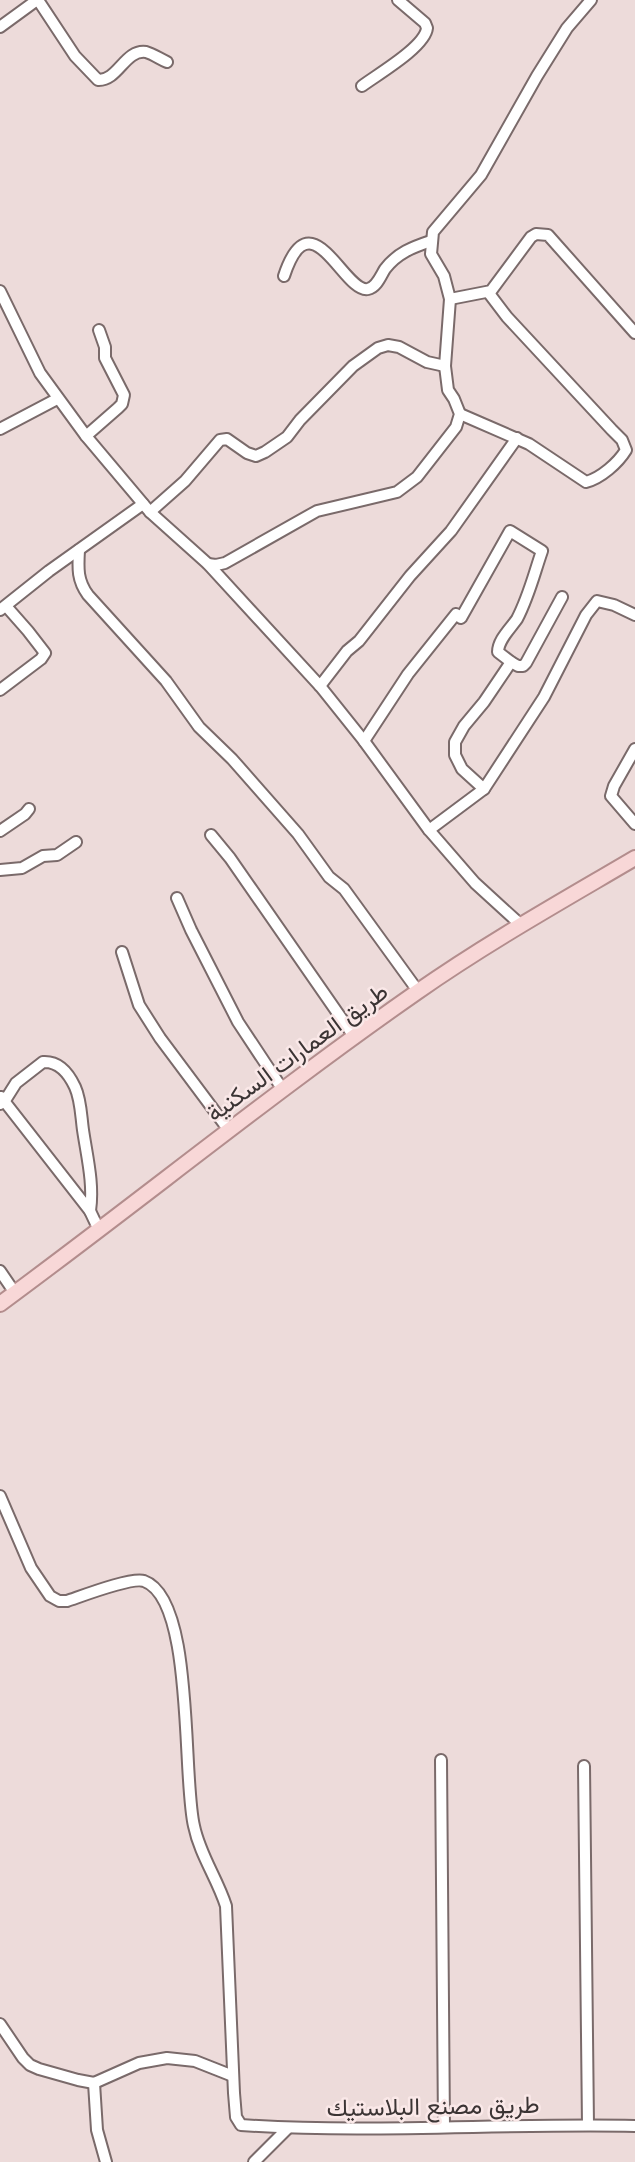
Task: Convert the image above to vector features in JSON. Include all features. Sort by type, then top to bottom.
[{"type":"main road","name":"طريق العمارات السكنية","points":[[0,1304],[228,1129],[418,991],[521,925],[635,858]]},
{"type":"street","points":[[0,27],[37,0],[75,56],[98,80],[109,78],[138,53],[149,54],[167,62]]},
{"type":"street","points":[[362,86],[426,36],[425,23],[398,0]]},
{"type":"street","points":[[208,564],[225,563],[317,511],[397,492],[417,477],[446,442],[456,427],[460,414],[448,390],[445,366],[450,299],[444,276],[431,254],[433,232],[481,175],[567,28],[590,0]]},
{"type":"street","points":[[450,299],[488,292],[531,237],[542,233],[552,239],[635,332]]},
{"type":"street","points":[[284,276],[294,253],[308,244],[327,252],[354,283],[368,289],[387,266],[407,249],[431,241]]},
{"type":"street","points":[[0,291],[40,373],[86,436],[146,508],[208,564],[320,686],[429,830],[475,883],[521,925]]},
{"type":"street","points":[[460,414],[517,438],[586,482],[601,474],[626,450],[622,440],[507,317],[488,292]]},
{"type":"street","points":[[86,436],[122,404],[124,395],[105,358],[105,347],[99,330]]},
{"type":"street","points":[[0,690],[45,653],[28,631],[3,608],[79,550],[185,481],[220,440],[227,439],[256,456],[281,442],[353,366],[388,345],[399,347],[427,362],[445,366]]},
{"type":"street","points":[[0,429],[57,399]]},
{"type":"street","points":[[320,686],[346,651],[359,641],[410,576],[451,531],[517,438]]},
{"type":"street","points":[[364,741],[416,662],[456,614],[461,618],[510,531],[542,551],[528,598],[498,646],[498,652],[511,662],[523,666],[562,597]]},
{"type":"street","points":[[79,550],[79,578],[88,595],[166,681],[199,727],[232,759],[298,834],[329,877],[344,889],[418,991]]},
{"type":"street","points":[[429,830],[484,789],[544,697],[586,615],[597,601],[614,605],[635,615]]},
{"type":"street","points":[[484,789],[462,769],[455,755],[455,742],[511,662]]},
{"type":"street","points":[[635,749],[611,796],[635,824]]},
{"type":"street","points":[[0,831],[29,809]]},
{"type":"street","points":[[211,835],[230,858],[355,1038]]},
{"type":"street","points":[[0,870],[22,868],[39,857],[57,855],[76,842]]},
{"type":"street","points":[[177,898],[238,1022],[283,1090]]},
{"type":"street","points":[[122,952],[139,1005],[228,1129]]},
{"type":"street","points":[[90,1211],[90,1183],[75,1087],[67,1073],[56,1064],[43,1062],[16,1083],[1,1101],[90,1211],[99,1230]]},
{"type":"street","points":[[0,1270],[15,1293]]},
{"type":"street","points":[[0,1496],[31,1568],[50,1596],[67,1601],[139,1580],[154,1587],[167,1603],[181,1655],[189,1794],[194,1827],[226,1906],[233,2076],[195,2061],[167,2058],[139,2063],[94,2083],[78,2080],[30,2065],[0,2024]]},
{"type":"street","points":[[441,1760],[444,2127]]},
{"type":"street","points":[[584,1766],[588,2125]]},
{"type":"street","name":"طريق مصنع البلاستيك","points":[[233,2076],[236,2117],[241,2125],[288,2128],[635,2126]]},
{"type":"street","points":[[94,2083],[97,2130],[106,2162]]},
{"type":"street","points":[[254,2162],[288,2128]]}]
